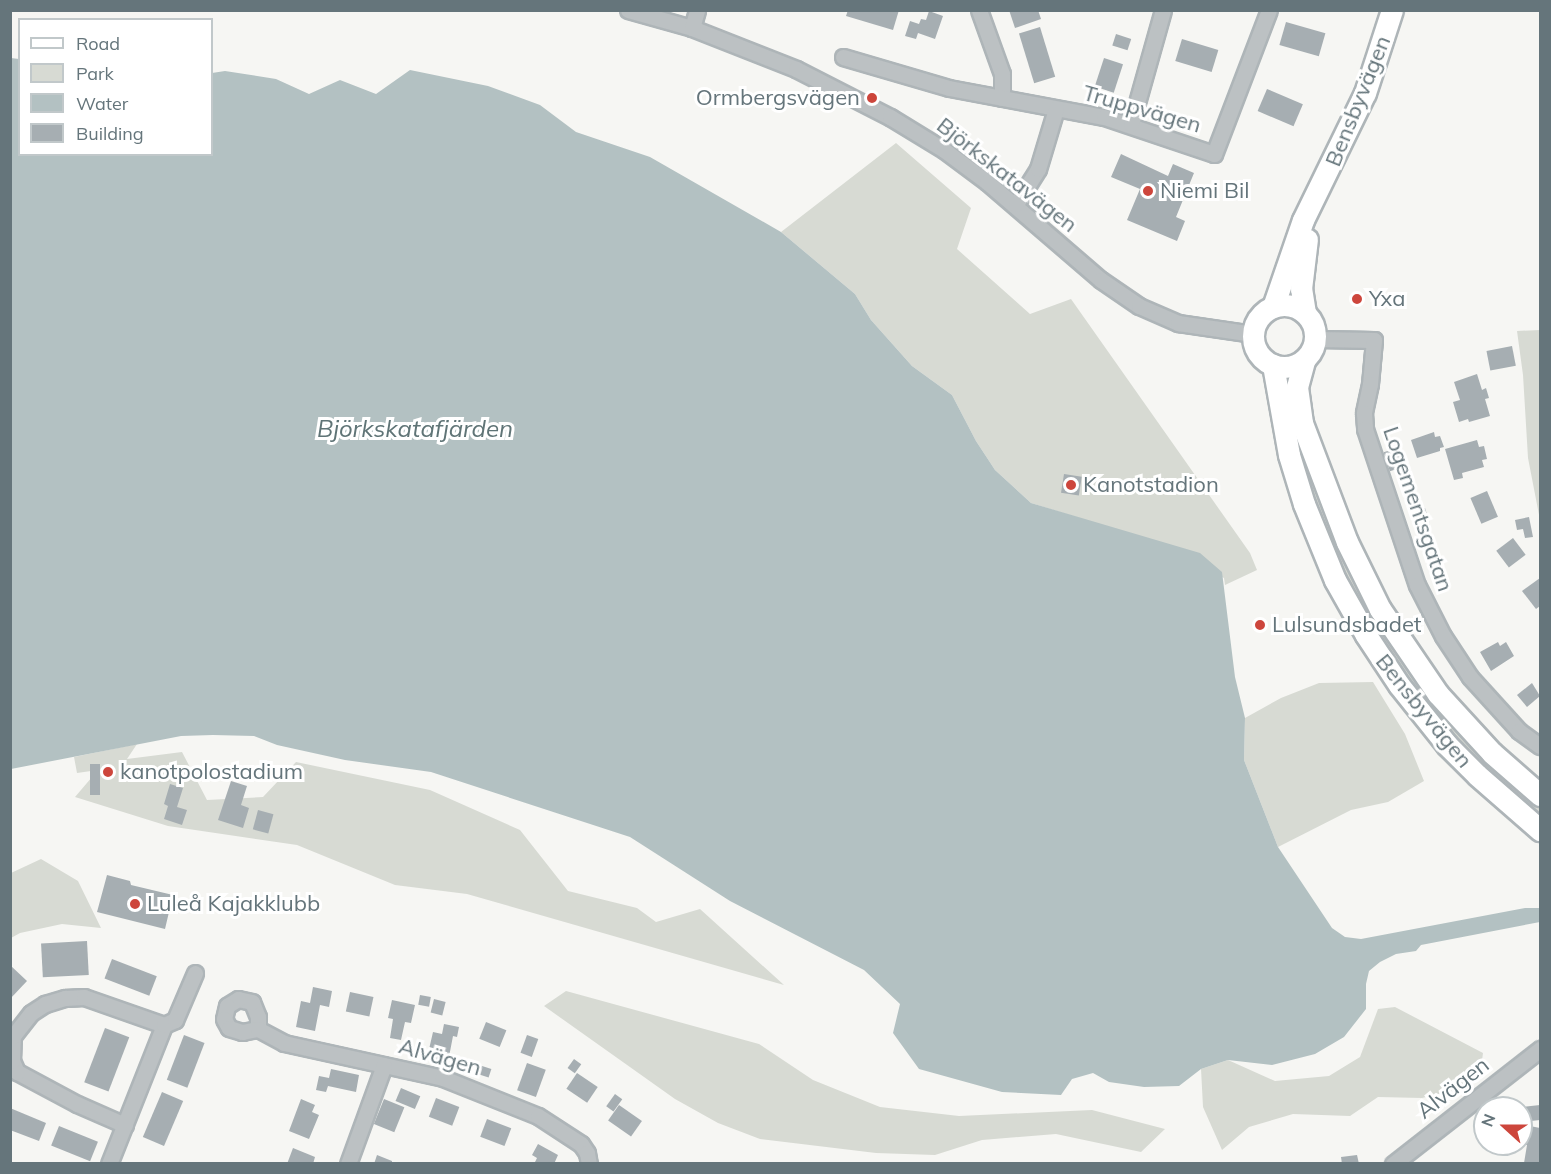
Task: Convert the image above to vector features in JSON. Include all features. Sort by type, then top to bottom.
[{"type":"main road","name":"Bensbyvägen","points":[[1274,307],[1303,220],[1320,190],[1365,93],[1392,10]]},
{"type":"main road","name":"Bensbyvägen","points":[[1305,313],[1301,289],[1302,269],[1320,190]]},
{"type":"main road","points":[[1290,306],[1305,313],[1314,325],[1316,339],[1310,354],[1304,361],[1294,366],[1273,366],[1257,352],[1253,334],[1261,316],[1274,307],[1290,306]]},
{"type":"main road","name":"Bensbyvägen","points":[[1304,361],[1297,387],[1302,423],[1347,542],[1380,609],[1438,694],[1492,753],[1540,795]]},
{"type":"main road","name":"Bensbyvägen","points":[[1273,366],[1289,455],[1304,504],[1335,580],[1366,635],[1399,685],[1447,745],[1477,776],[1540,830]]},
{"type":"street","name":"Björkskatavägen","points":[[628,10],[692,28],[796,69],[849,94],[935,145],[1016,204],[1101,280],[1139,306],[1178,323],[1253,334]]},
{"type":"street","points":[[692,28],[697,10]]},
{"type":"street","points":[[979,10],[1002,74],[1002,98]]},
{"type":"street","points":[[1131,124],[1163,10]]},
{"type":"street","name":"Truppvägen","points":[[843,57],[949,88],[1056,110],[1090,114],[1131,124],[1214,154],[1269,10]]},
{"type":"street","name":"Truppvägen","points":[[1016,204],[1038,169],[1056,110]]},
{"type":"street","name":"Logementsgatan","points":[[1316,339],[1374,340],[1370,384],[1364,412],[1365,429],[1417,585],[1443,636],[1470,677],[1519,731],[1540,746]]},
{"type":"street","points":[[124,1125],[77,1104],[17,1072],[12,1060],[13,1036],[31,1013],[45,1004],[65,998],[84,997],[164,1025],[175,1020],[195,973]]},
{"type":"street","points":[[109,1164],[164,1025]]},
{"type":"street","name":"Alvägen","points":[[258,1029],[284,1043],[443,1078],[538,1116],[580,1144],[587,1153],[589,1164]]},
{"type":"street","name":"Alvägen","points":[[1393,1164],[1540,1049]]},
{"type":"street","points":[[348,1164],[384,1065]]},
{"type":"green space","points":[[896,143],[971,208],[957,249],[1030,314],[1071,299],[1250,553],[1257,570],[1225,585],[1224,578],[1124,532],[1031,503],[995,470],[976,441],[952,395],[912,366],[871,320],[855,294],[781,232]]},
{"type":"green space","points":[[1540,330],[1540,520],[1528,458],[1523,375],[1517,331]]},
{"type":"green space","points":[[1295,423],[1326,521],[1374,616],[1419,683],[1475,749],[1540,808],[1540,818],[1471,756],[1440,722],[1390,656],[1345,578],[1301,470]]},
{"type":"green space","points":[[1373,682],[1405,734],[1424,781],[1388,802],[1351,810],[1278,847],[1244,760],[1245,718],[1281,698],[1319,683]]},
{"type":"green space","points":[[137,744],[127,759],[182,752],[207,800],[263,797],[296,762],[430,790],[520,830],[568,891],[637,908],[656,922],[700,909],[784,985],[467,894],[395,885],[297,845],[168,826],[75,797],[98,770],[77,773],[74,757]]},
{"type":"green space","points":[[41,859],[78,881],[101,928],[62,924],[20,933],[11,938],[11,873]]},
{"type":"green space","points":[[566,991],[759,1044],[813,1080],[880,1107],[959,1116],[1092,1110],[1165,1129],[1141,1152],[1056,1134],[982,1140],[935,1155],[876,1153],[760,1139],[718,1123],[675,1099],[544,1006]]},
{"type":"green space","points":[[1395,1007],[1483,1053],[1481,1068],[1459,1089],[1422,1098],[1378,1097],[1350,1116],[1293,1114],[1249,1127],[1222,1150],[1203,1107],[1201,1069],[1228,1060],[1275,1081],[1329,1076],[1360,1057],[1378,1009]]},
{"type":"water","name":"Björkskatafjärden","points":[[11,58],[18,59],[18,156],[213,156],[213,73],[225,71],[276,79],[309,94],[340,80],[376,94],[410,70],[488,86],[540,105],[576,132],[650,157],[781,232],[855,294],[871,320],[912,366],[952,395],[976,441],[995,470],[1031,503],[1200,553],[1222,572],[1235,677],[1245,718],[1244,760],[1278,847],[1332,928],[1345,937],[1361,939],[1525,908],[1540,908],[1540,922],[1421,945],[1416,951],[1396,954],[1380,962],[1369,971],[1366,984],[1366,1009],[1344,1037],[1315,1054],[1272,1065],[1228,1060],[1201,1069],[1179,1086],[1144,1087],[1109,1082],[1093,1073],[1072,1079],[1061,1095],[1002,1092],[919,1069],[893,1033],[900,1004],[864,970],[730,901],[630,837],[431,772],[345,760],[277,745],[254,736],[213,735],[181,736],[11,769]]},
{"type":"building","points":[[848,10],[899,10],[893,30],[846,16]]},
{"type":"building","points":[[1009,10],[1038,10],[1041,19],[1015,28]]},
{"type":"building","points":[[929,11],[943,16],[935,39],[918,33],[916,39],[905,36],[910,21],[919,24],[921,19],[926,20]]},
{"type":"building","points":[[1286,22],[1325,33],[1319,56],[1279,45]]},
{"type":"building","points":[[1040,27],[1055,77],[1034,83],[1019,33]]},
{"type":"building","points":[[1116,34],[1131,39],[1128,50],[1112,45]]},
{"type":"building","points":[[1182,39],[1218,50],[1212,72],[1175,61]]},
{"type":"building","points":[[1104,58],[1123,64],[1114,93],[1095,87]]},
{"type":"building","points":[[1267,89],[1303,104],[1294,126],[1258,111]]},
{"type":"building","points":[[1121,154],[1168,176],[1173,164],[1194,173],[1176,217],[1185,221],[1177,241],[1127,220],[1140,189],[1111,177]]},
{"type":"building","points":[[1512,346],[1516,366],[1490,371],[1486,351]]},
{"type":"building","points":[[1477,374],[1482,390],[1486,388],[1489,398],[1485,399],[1490,416],[1469,422],[1468,419],[1459,422],[1453,402],[1460,400],[1454,382]]},
{"type":"building","points":[[1434,432],[1435,437],[1440,436],[1444,447],[1440,448],[1440,451],[1417,458],[1411,440]]},
{"type":"building","points":[[1477,440],[1479,447],[1484,446],[1487,459],[1482,460],[1484,467],[1462,473],[1463,478],[1454,480],[1445,449]]},
{"type":"building","points":[[1397,448],[1403,467],[1390,471],[1384,452]]},
{"type":"building","name":"Kanotstadion","points":[[1064,474],[1082,477],[1079,496],[1061,493]]},
{"type":"building","points":[[1487,491],[1498,517],[1481,524],[1470,498]]},
{"type":"building","points":[[1425,508],[1430,524],[1420,527],[1415,511]]},
{"type":"building","points":[[1529,517],[1533,537],[1525,538],[1523,529],[1517,530],[1515,520]]},
{"type":"building","points":[[1513,538],[1526,555],[1509,567],[1496,551]]},
{"type":"building","points":[[1540,578],[1540,606],[1536,609],[1522,591]]},
{"type":"building","points":[[1498,642],[1500,646],[1506,642],[1514,656],[1491,671],[1480,652]]},
{"type":"building","points":[[1532,683],[1540,696],[1527,707],[1517,695]]},
{"type":"building","points":[[90,764],[100,764],[100,795],[90,795]]},
{"type":"building","points":[[231,781],[247,786],[241,805],[249,808],[243,828],[218,820]]},
{"type":"building","points":[[170,784],[183,788],[177,807],[187,810],[182,825],[164,819],[168,806],[164,804]]},
{"type":"building","points":[[258,810],[273,814],[268,833],[253,829]]},
{"type":"building","name":"Luleå Kajakklubb","points":[[107,875],[130,881],[131,885],[173,895],[165,929],[97,912]]},
{"type":"building","points":[[87,941],[89,975],[43,977],[41,943]]},
{"type":"building","points":[[112,959],[157,976],[149,996],[104,979]]},
{"type":"building","points":[[10,965],[27,981],[10,999]]},
{"type":"building","points":[[313,987],[332,991],[329,1007],[320,1005],[315,1031],[296,1027],[301,1001],[310,1003]]},
{"type":"building","points":[[350,992],[373,997],[369,1017],[346,1012]]},
{"type":"building","points":[[420,995],[431,997],[429,1007],[418,1005]]},
{"type":"building","points":[[434,999],[446,1002],[442,1015],[431,1013]]},
{"type":"building","points":[[392,1000],[415,1005],[411,1023],[405,1022],[401,1040],[390,1038],[393,1019],[388,1018]]},
{"type":"building","points":[[486,1022],[506,1030],[500,1047],[479,1039]]},
{"type":"building","points":[[444,1024],[459,1027],[457,1037],[453,1036],[448,1062],[427,1058],[433,1032],[442,1034]]},
{"type":"building","points":[[105,1028],[129,1037],[108,1091],[84,1082]]},
{"type":"building","points":[[184,1035],[205,1043],[187,1088],[167,1080]]},
{"type":"building","points":[[527,1035],[538,1039],[532,1057],[521,1053]]},
{"type":"building","points":[[574,1059],[581,1064],[575,1073],[568,1068]]},
{"type":"building","points":[[527,1063],[546,1070],[536,1097],[517,1090]]},
{"type":"building","points":[[479,1065],[491,1069],[489,1078],[476,1074]]},
{"type":"building","points":[[331,1069],[359,1075],[356,1092],[328,1086],[326,1092],[316,1090],[319,1076],[329,1078]]},
{"type":"building","points":[[577,1073],[598,1087],[587,1103],[566,1089]]},
{"type":"building","points":[[401,1088],[420,1096],[415,1109],[396,1101]]},
{"type":"building","points":[[162,1092],[183,1101],[164,1146],[143,1137]]},
{"type":"building","points":[[615,1094],[622,1099],[613,1111],[606,1106]]},
{"type":"building","points":[[436,1098],[459,1107],[452,1126],[429,1117]]},
{"type":"building","points":[[301,1099],[315,1105],[312,1112],[319,1115],[309,1139],[289,1131]]},
{"type":"building","points":[[384,1099],[404,1107],[394,1132],[374,1124]]},
{"type":"building","points":[[619,1105],[642,1121],[631,1137],[608,1121]]},
{"type":"building","points":[[1540,1105],[1540,1120],[1533,1121],[1533,1106]]},
{"type":"building","points":[[10,1108],[46,1123],[39,1141],[10,1130]]},
{"type":"building","points":[[487,1119],[511,1128],[504,1146],[480,1137]]},
{"type":"building","points":[[59,1126],[98,1142],[90,1161],[51,1145]]},
{"type":"building","points":[[1533,1127],[1540,1128],[1540,1164],[1524,1163],[1525,1156],[1533,1156]]},
{"type":"building","points":[[538,1144],[558,1155],[554,1164],[534,1164],[537,1158],[532,1155]]},
{"type":"building","points":[[293,1148],[315,1157],[313,1164],[287,1164]]},
{"type":"building","points":[[377,1155],[392,1161],[392,1164],[374,1164]]},
{"type":"building","points":[[1357,1155],[1359,1164],[1342,1164],[1341,1157]]},
{"type":"place","name":"Ormbergsvägen","points":[[872,98]]},
{"type":"place","name":"Niemi Bil","points":[[1148,191]]},
{"type":"place","name":"Yxa","points":[[1357,299]]},
{"type":"place","name":"Kanotstadion","points":[[1071,485]]},
{"type":"place","name":"Lulsundsbadet","points":[[1260,625]]},
{"type":"place","name":"kanotpolostadium","points":[[108,772]]},
{"type":"place","name":"Luleå Kajakklubb","points":[[135,904]]}]
